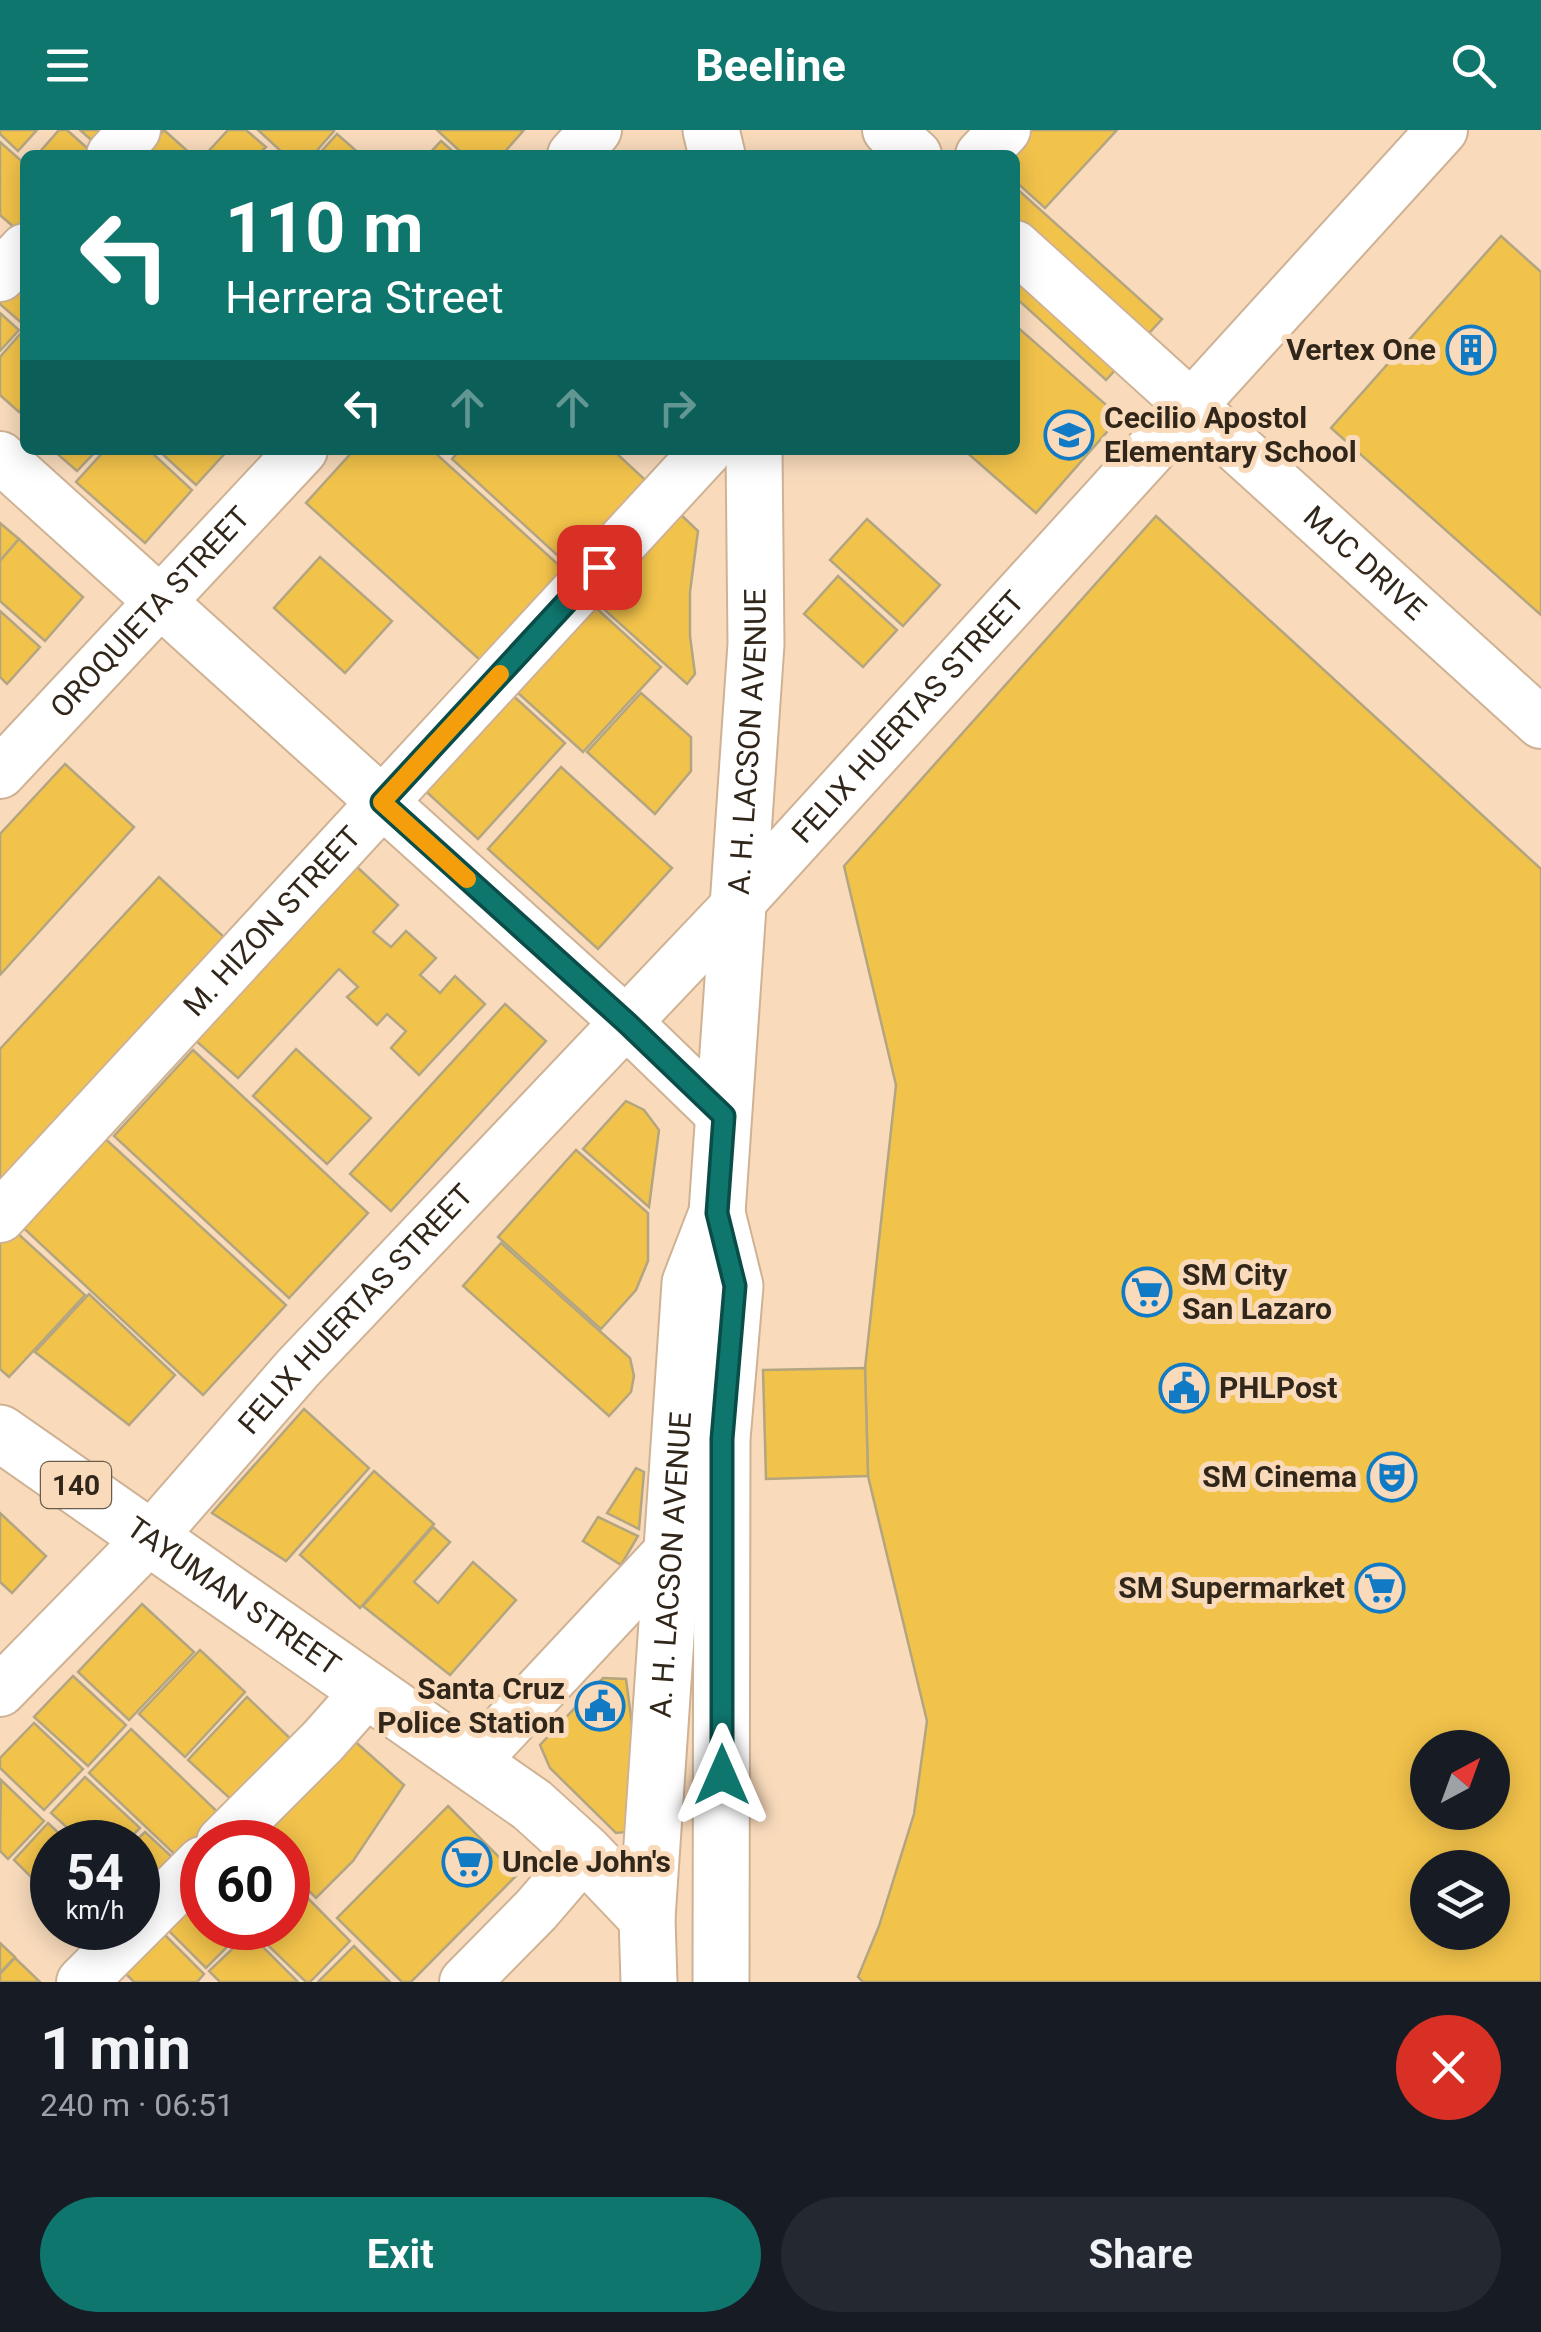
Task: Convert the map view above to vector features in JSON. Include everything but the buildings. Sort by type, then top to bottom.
[{"type":"main road","name":"A. H. LACSON AVENUE","points":[[649,1982],[647,1918],[690,1283],[717,1213],[739,902],[756,644],[754,455]]},
{"type":"main road","name":"A. H. LACSON AVENUE","points":[[717,1213],[735,1286],[722,1439],[720,1982]]},
{"type":"main road","name":"TAYUMAN STREET","points":[[0,1433],[532,1805],[647,1918]]},
{"type":"street","points":[[117,150],[135,130]]},
{"type":"street","points":[[578,150],[596,130]]},
{"type":"street","points":[[888,130],[910,150]]},
{"type":"street","points":[[986,150],[1005,130]]},
{"type":"street","name":"FELIX HUERTAS STREET","points":[[0,1690],[151,1537],[298,1368],[739,902],[1442,130]]},
{"type":"street","name":"MJC DRIVE","points":[[1020,251],[1541,723]]},
{"type":"street","points":[[0,276],[20,254]]},
{"type":"street","name":"OROQUIETA STREET","points":[[0,773],[297,455]]},
{"type":"street","name":"M. HIZON STREET","points":[[0,1216],[703,455]]},
{"type":"street","points":[[0,457],[627,1023],[724,1116]]},
{"type":"street","points":[[472,1762],[672,1549]]},
{"type":"street","points":[[244,1820],[369,1690]]},
{"type":"street","points":[[466,1982],[585,1853]]},
{"type":"street","points":[[160,1904],[180,1884]]},
{"type":"street","points":[[82,1982],[114,1950]]},
{"type":"slow traffic","points":[[467,879],[382,802],[500,674]]},
{"type":"place","name":"Vertex One","points":[[1471,350]]},
{"type":"place","name":"Cecilio Apostol Elementary School","points":[[1069,435]]},
{"type":"place","name":"SM City San Lazaro","points":[[1147,1292]]},
{"type":"place","name":"PHLPost","points":[[1184,1388]]},
{"type":"place","name":"SM Cinema","points":[[1392,1477]]},
{"type":"place","name":"SM Supermarket","points":[[1380,1588]]},
{"type":"place","name":"Santa Cruz Police Station","points":[[600,1706]]},
{"type":"place","name":"Uncle John's","points":[[467,1862]]},
{"type":"route","points":[[599,567],[382,802],[724,1116],[717,1213],[735,1286],[722,1439],[722,1775]]}]
